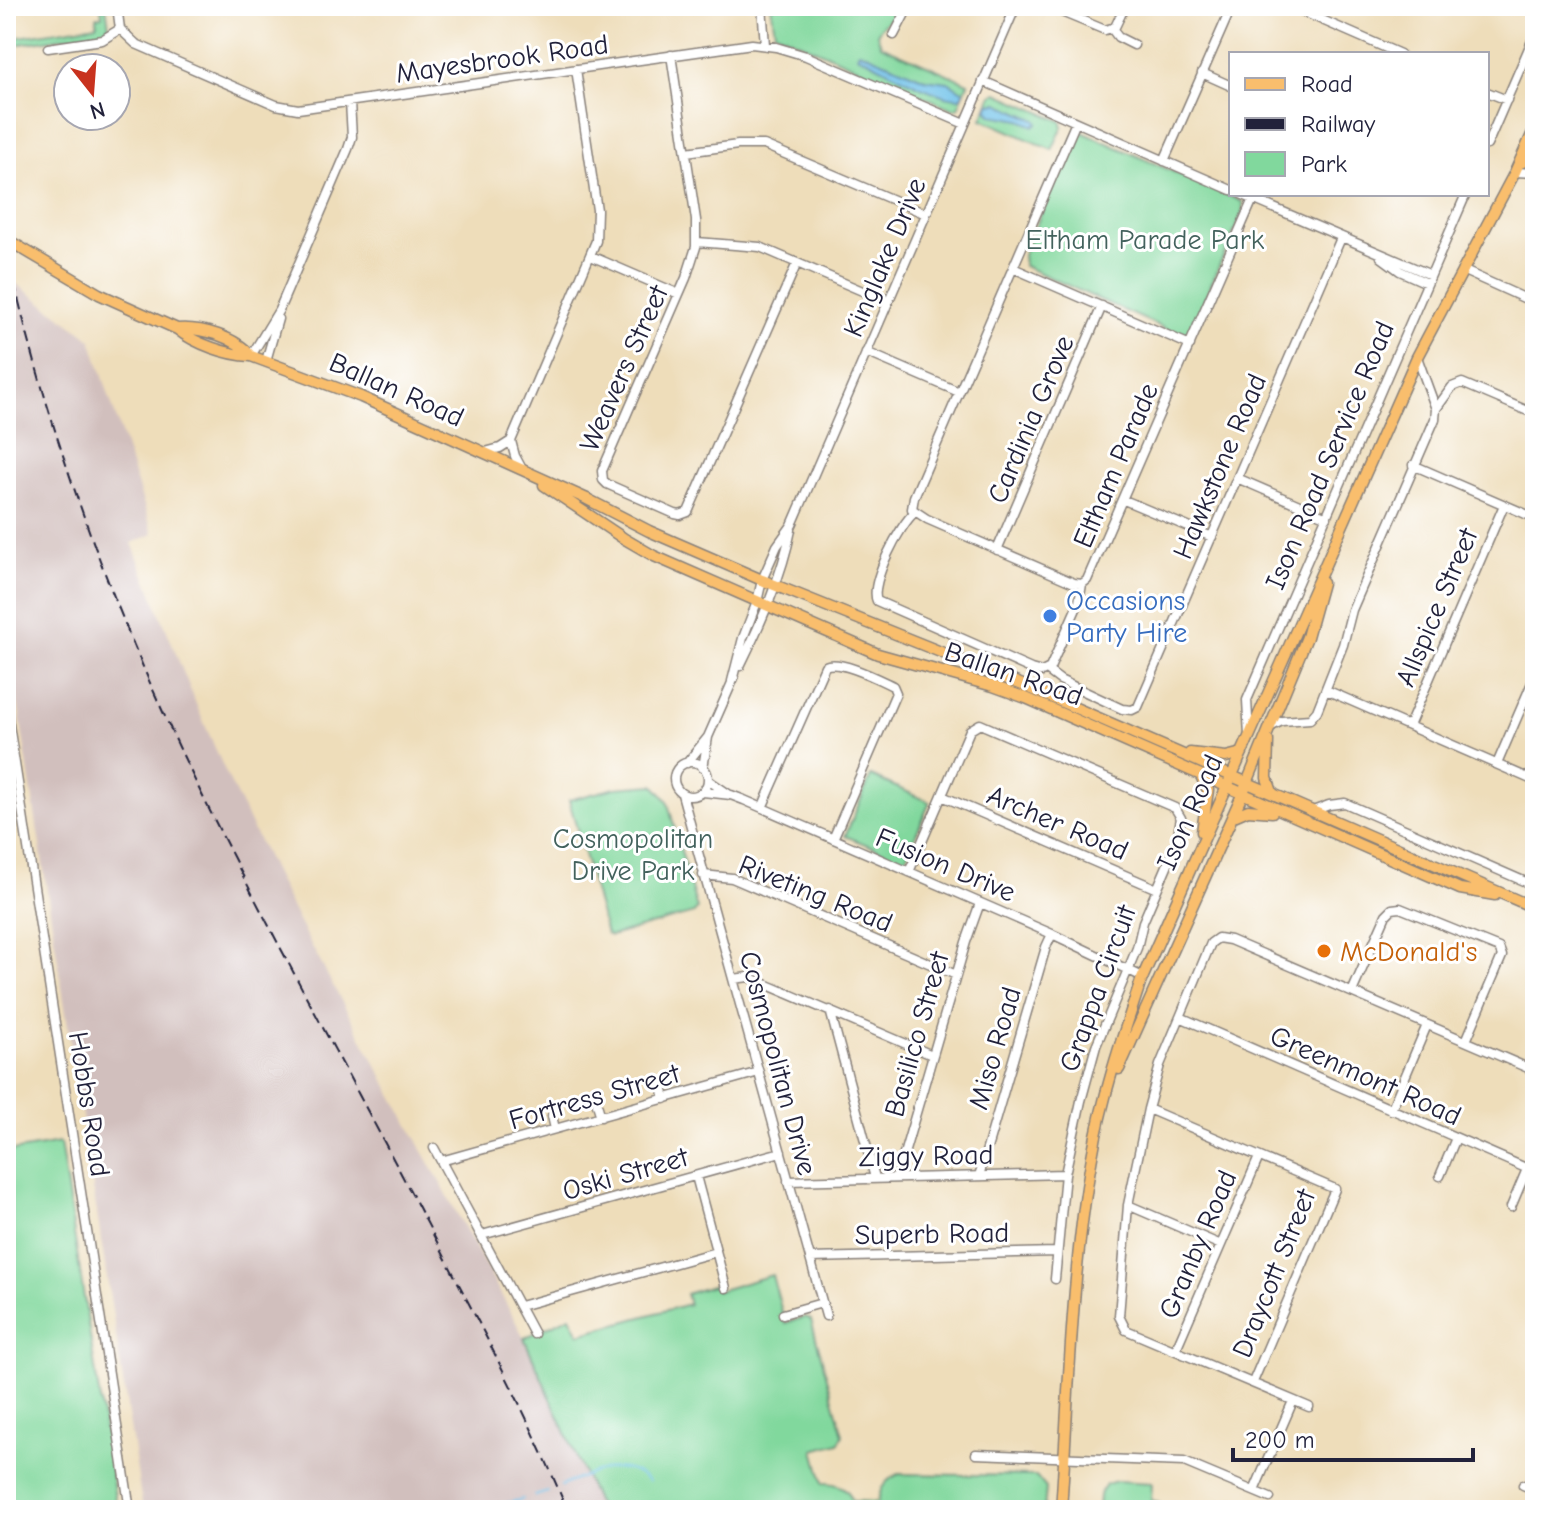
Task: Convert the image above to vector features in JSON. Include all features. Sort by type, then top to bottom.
[{"type":"main road","name":"Ison Road","points":[[1061,1510],[1082,1222],[1092,1155],[1115,1062],[1143,977],[1417,357],[1535,128]]},
{"type":"main road","name":"Ison Road","points":[[1515,172],[1535,147]]},
{"type":"main road","name":"Ballan Road","points":[[6,239],[99,294],[177,329],[193,327],[243,345],[251,356],[361,397],[649,531],[1025,686],[1535,908]]},
{"type":"main road","name":"Ballan Road","points":[[523,470],[643,550],[762,604],[878,654],[1026,698],[1460,889],[1503,896]]},
{"type":"main road","name":"Ison Road","points":[[1103,1106],[1242,795],[1307,637],[1334,542]]},
{"type":"main road","points":[[1270,727],[1267,767],[1272,792]]},
{"type":"main road","points":[[1172,750],[1226,757],[1242,753]]},
{"type":"main road","points":[[1198,849],[1208,790],[1202,777]]},
{"type":"main road","points":[[1231,819],[1239,811],[1248,810],[1289,816]]},
{"type":"main road","points":[[1143,977],[1154,979],[1163,974]]},
{"type":"street","points":[[48,48],[102,40],[120,29],[117,6]]},
{"type":"street","points":[[762,6],[765,45]]},
{"type":"street","points":[[894,35],[909,6]]},
{"type":"street","name":"Kinglake Drive","points":[[768,582],[777,546],[792,525],[1016,6]]},
{"type":"street","points":[[1047,6],[1101,29],[1112,29]]},
{"type":"street","points":[[1112,29],[1125,6]]},
{"type":"street","points":[[1164,161],[1232,6]]},
{"type":"street","points":[[1290,6],[1395,52]]},
{"type":"street","name":"Mayesbrook Road","points":[[120,29],[136,44],[276,105],[306,109],[671,55],[765,45],[806,56],[965,124]]},
{"type":"street","points":[[1112,29],[1121,40],[1134,45]]},
{"type":"street","points":[[1489,140],[1535,34]]},
{"type":"street","name":"Weavers Street","points":[[671,55],[697,242],[603,480],[680,515],[688,512],[797,263]]},
{"type":"street","points":[[482,452],[500,448],[511,441],[596,241],[597,210],[576,69]]},
{"type":"street","points":[[1202,73],[1229,85]]},
{"type":"street","points":[[983,81],[1229,189]]},
{"type":"street","points":[[1489,93],[1507,100]]},
{"type":"street","points":[[251,356],[279,310],[348,149],[352,125],[350,102]]},
{"type":"street","points":[[1076,122],[914,497],[912,505],[915,512],[903,524],[874,596],[877,601],[1031,669],[1048,671],[1079,602],[1082,584]]},
{"type":"street","points":[[686,152],[764,145],[926,214]]},
{"type":"street","points":[[1515,172],[1535,173]]},
{"type":"street","points":[[1246,196],[1375,251],[1394,268],[1429,279]]},
{"type":"street","name":"Ison Road Service Road","points":[[1249,737],[1247,700],[1465,196]]},
{"type":"street","name":"Eltham Parade","points":[[915,512],[997,550],[1082,584],[1093,571],[1253,199]]},
{"type":"street","name":"Hawkstone Road","points":[[1048,671],[1060,680],[1122,709],[1136,709],[1141,702],[1341,238]]},
{"type":"street","points":[[697,242],[760,247],[888,302]]},
{"type":"street","points":[[591,256],[679,294]]},
{"type":"street","points":[[1013,268],[1190,345]]},
{"type":"street","points":[[1462,270],[1535,303]]},
{"type":"street","name":"Cardinia Grove","points":[[997,550],[1102,306]]},
{"type":"street","points":[[266,361],[279,310]]},
{"type":"street","points":[[866,352],[959,392]]},
{"type":"street","name":"Ison Road Service Road","points":[[1417,357],[1436,409]]},
{"type":"street","points":[[1270,727],[1282,721],[1314,717],[1343,645],[1352,610],[1435,419],[1436,409],[1452,387],[1462,383],[1535,414]]},
{"type":"street","points":[[511,441],[523,470]]},
{"type":"street","points":[[1413,465],[1535,518]]},
{"type":"street","points":[[1237,478],[1327,517]]},
{"type":"street","points":[[1124,500],[1212,537]]},
{"type":"street","name":"Allspice Street","points":[[1409,726],[1504,505]]},
{"type":"street","points":[[708,737],[675,775],[674,784],[682,794],[699,794],[708,780],[703,768],[708,737],[758,628],[768,582]]},
{"type":"street","points":[[732,681],[743,638],[762,604]]},
{"type":"street","points":[[762,808],[825,666],[832,663],[890,684],[895,689],[895,696],[833,839]]},
{"type":"street","points":[[1497,764],[1535,676]]},
{"type":"street","points":[[1326,690],[1535,781]]},
{"type":"street","name":"Hobbs Road","points":[[6,705],[130,1510]]},
{"type":"street","name":"Grappa Circuit","points":[[909,872],[970,730],[980,724],[1179,812],[1181,822],[1176,845],[1096,1046],[1081,1101],[1065,1174],[1055,1279]]},
{"type":"street","points":[[687,763],[696,763],[703,768]]},
{"type":"street","name":"Fusion Drive","points":[[708,780],[731,795],[1052,934],[1143,977]]},
{"type":"street","name":"Cosmopolitan Drive","points":[[682,794],[826,1316]]},
{"type":"street","name":"Cosmopolitan Drive","points":[[691,821],[699,794]]},
{"type":"street","name":"Fusion Drive","points":[[699,794],[731,795]]},
{"type":"street","name":"Archer Road","points":[[942,796],[1157,889]]},
{"type":"street","points":[[1313,811],[1345,803],[1535,886]]},
{"type":"street","name":"Riveting Road","points":[[703,875],[732,878],[956,975]]},
{"type":"street","name":"Basilico Street","points":[[897,1178],[980,903]]},
{"type":"street","points":[[1352,992],[1386,915],[1392,909],[1400,908],[1463,935],[1481,939],[1499,948],[1502,956],[1466,1041]]},
{"type":"street","points":[[6,930],[8,944]]},
{"type":"street","name":"Miso Road","points":[[979,1176],[1052,934]]},
{"type":"street","points":[[1309,1407],[1126,1330],[1119,1316],[1128,1205],[1148,1109],[1160,1065],[1211,943],[1218,938],[1230,940],[1535,1071]]},
{"type":"street","points":[[733,979],[749,977],[932,1055]]},
{"type":"street","points":[[830,1010],[875,1178]]},
{"type":"street","name":"Greenmont Road","points":[[1180,1017],[1531,1171]]},
{"type":"street","points":[[1391,1110],[1427,1025]]},
{"type":"street","name":"Fortress Street","points":[[441,1161],[759,1072]]},
{"type":"street","points":[[662,1086],[665,1099]]},
{"type":"street","points":[[597,1104],[601,1117]]},
{"type":"street","name":"Draycott Street","points":[[1148,1109],[1335,1189],[1253,1382]]},
{"type":"street","points":[[552,1116],[555,1129]]},
{"type":"street","points":[[1440,1176],[1456,1138]]},
{"type":"street","points":[[434,1148],[534,1334]]},
{"type":"street","name":"Oski Street","points":[[482,1235],[781,1152]]},
{"type":"street","name":"Granby Road","points":[[1176,1349],[1259,1157]]},
{"type":"street","points":[[1511,1207],[1531,1171]]},
{"type":"street","name":"Ziggy Road","points":[[788,1181],[1065,1174]]},
{"type":"street","points":[[696,1176],[726,1288]]},
{"type":"street","points":[[1128,1205],[1221,1245]]},
{"type":"street","points":[[520,1306],[716,1252]]},
{"type":"street","name":"Superb Road","points":[[810,1258],[1056,1252]]},
{"type":"street","points":[[783,1314],[822,1303]]},
{"type":"street","points":[[1254,1491],[1293,1401]]},
{"type":"street","points":[[976,1454],[1184,1462],[1270,1498]]},
{"type":"street","points":[[1523,1485],[1535,1490]]},
{"type":"shaded area","points":[[6,276],[91,339],[153,534],[132,543],[198,709],[298,921],[516,1322],[600,1510],[143,1510],[6,626]]},
{"type":"green space","points":[[101,6],[106,6],[109,27],[106,31],[6,46],[6,39],[97,25],[96,17],[102,16]]},
{"type":"green space","points":[[771,6],[902,6],[877,34],[881,45],[968,83],[958,108],[953,109],[775,32]]},
{"type":"green space","points":[[997,93],[1061,121],[1063,126],[1052,150],[982,119],[992,95]]},
{"type":"green space","name":"Eltham Parade Park","points":[[1082,132],[1243,202],[1243,212],[1189,334],[1177,334],[1024,266],[1023,255],[1075,136]]},
{"type":"green space","points":[[871,776],[930,802],[905,860],[845,836]]},
{"type":"green space","name":"Cosmopolitan Drive Park","points":[[654,785],[667,800],[697,909],[694,913],[611,936],[606,934],[569,800],[615,788]]},
{"type":"green space","points":[[60,1143],[117,1510],[6,1510],[6,1152]]},
{"type":"green space","points":[[772,1275],[785,1323],[806,1317],[811,1320],[843,1435],[839,1443],[814,1450],[823,1483],[842,1487],[852,1501],[878,1502],[884,1485],[899,1474],[1036,1476],[1046,1488],[1044,1510],[600,1510],[524,1338],[570,1316],[579,1334],[689,1304],[686,1294],[715,1285],[717,1291]]},
{"type":"green space","points":[[1117,1481],[1152,1483],[1151,1500],[1174,1510],[1098,1510],[1099,1495],[1106,1484]]},
{"type":"water","points":[[859,51],[925,79],[948,82],[964,92],[961,98],[938,94],[857,55]]},
{"type":"water","points":[[998,103],[1036,120],[1038,124],[1034,126],[992,115],[987,109],[989,104]]},
{"type":"waterway","points":[[561,1486],[595,1472],[617,1468],[628,1469],[649,1481]]},
{"type":"waterway","points":[[535,1496],[548,1492]]},
{"type":"waterway","points":[[480,1510],[523,1499]]},
{"type":"railway","points":[[6,246],[24,321],[68,470],[152,687],[245,879],[488,1340],[567,1510]]},
{"type":"place","name":"Occasions Party Hire","points":[[1050,616]]},
{"type":"place","name":"McDonald's","points":[[1324,951]]}]
